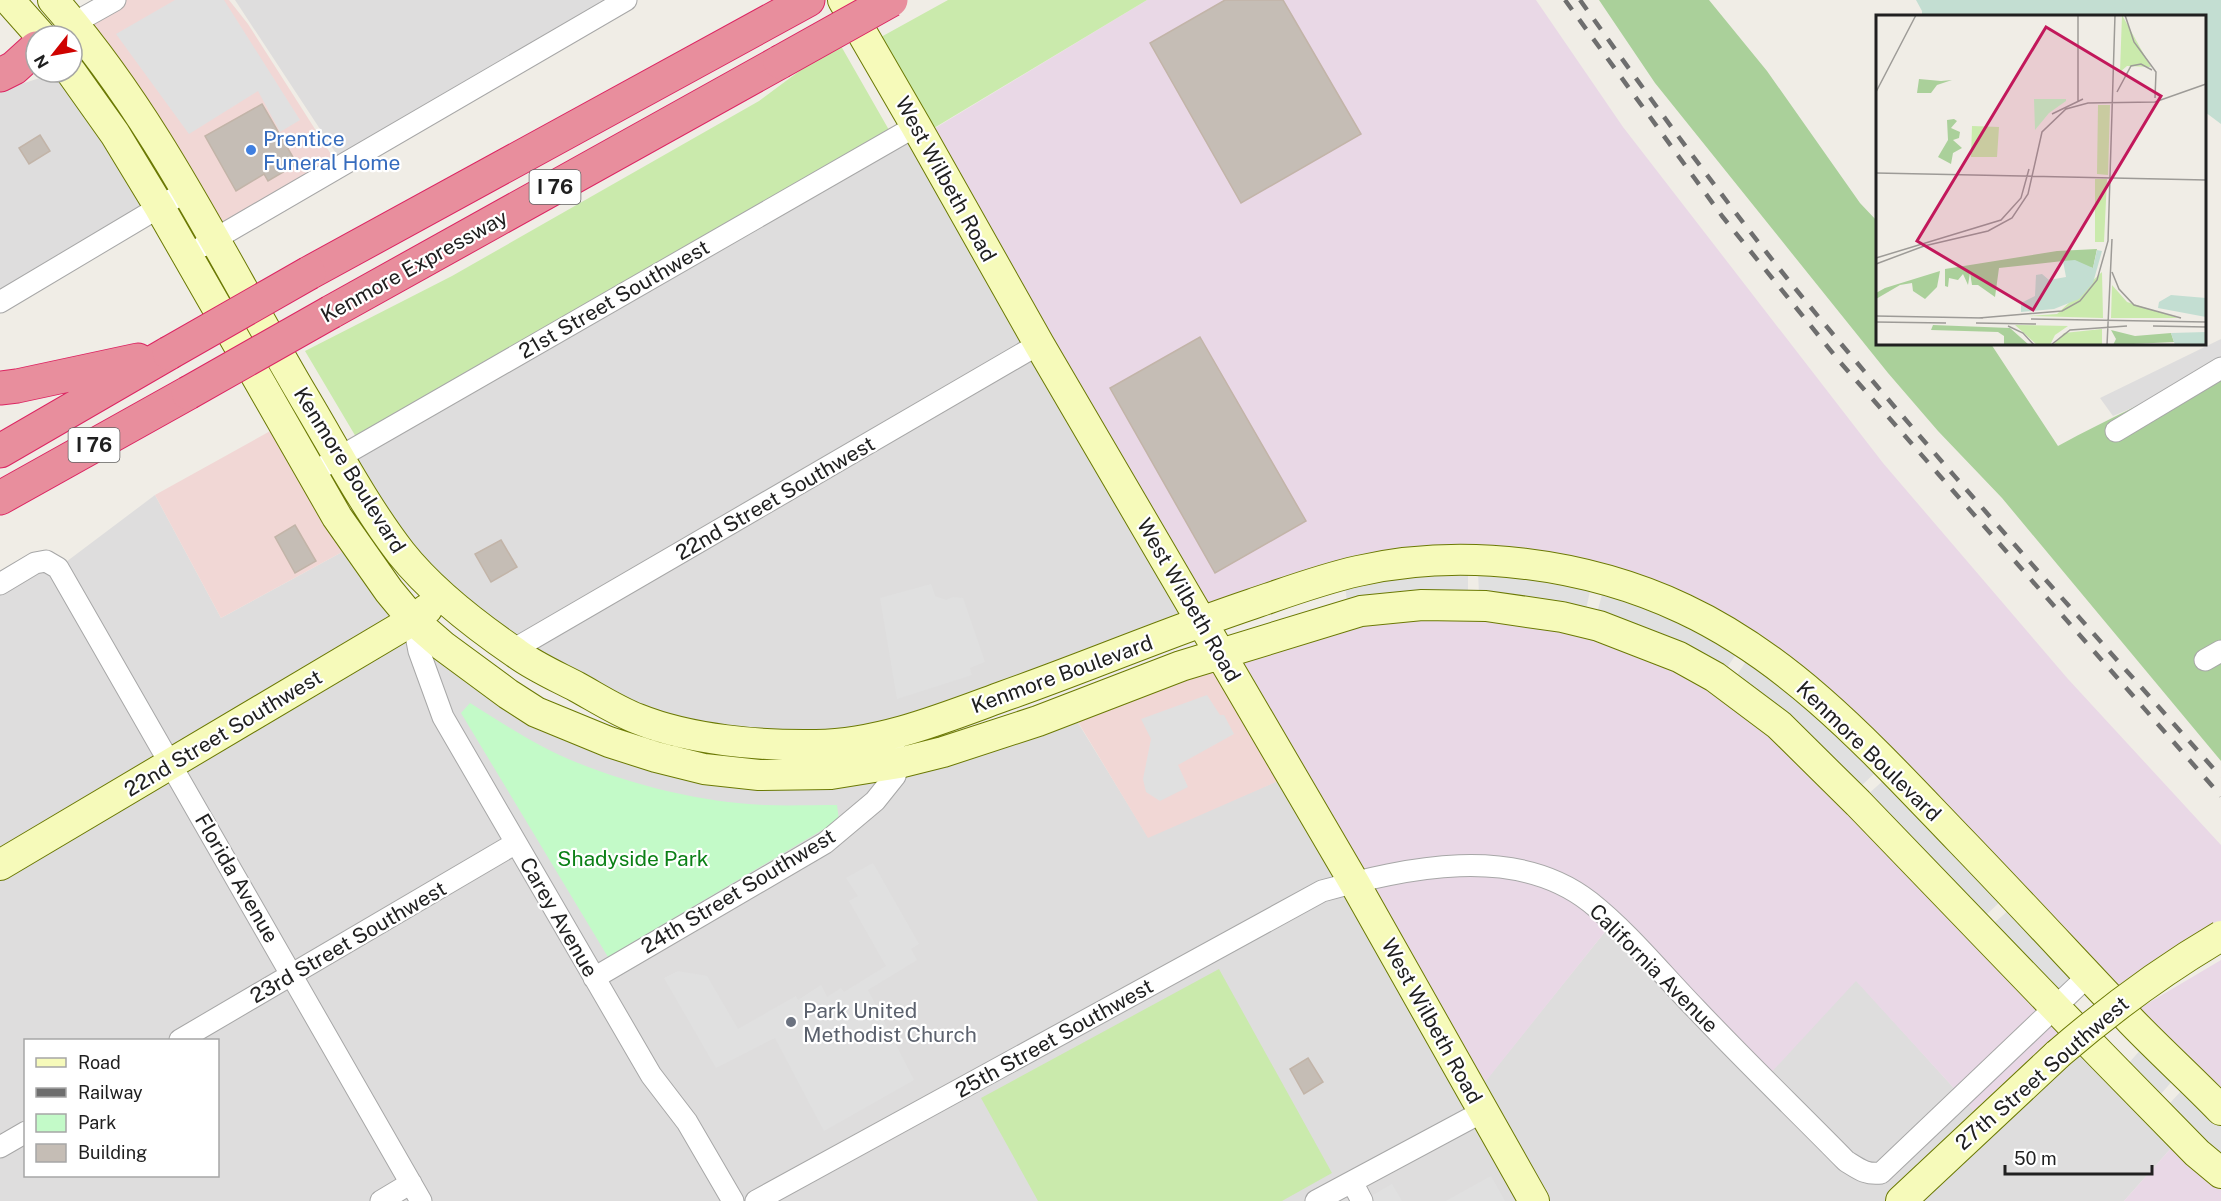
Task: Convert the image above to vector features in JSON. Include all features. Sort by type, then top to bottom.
[{"type":"highway","name":"Kenmore Expressway","points":[[0,451],[309,273],[808,0]]},
{"type":"highway","name":"Kenmore Expressway","points":[[0,498],[891,0]]},
{"type":"highway","points":[[0,49],[24,44]]},
{"type":"highway","points":[[0,75],[14,68],[24,59]]},
{"type":"highway","points":[[0,388],[169,353]]},
{"type":"main road","points":[[9,0],[30,24]]},
{"type":"main road","name":"Kenmore Boulevard","points":[[53,0],[60,24]]},
{"type":"main road","name":"West Wilbeth Road","points":[[843,0],[1039,344],[1355,884],[1534,1201]]},
{"type":"main road","name":"Kenmore Boulevard","points":[[84,52],[125,92],[189,190],[288,370],[368,506],[404,556],[442,596],[511,651],[534,666],[639,720],[727,741],[762,744],[817,745],[889,735],[1050,680],[1201,621],[1356,571],[1413,562],[1487,560],[1539,567],[1617,583],[1665,601],[1718,626],[1792,676],[1822,700],[1895,772],[2090,975],[2136,1027],[2221,1110]]},
{"type":"main road","name":"Kenmore Boulevard","points":[[80,84],[115,134],[160,208],[355,545],[413,620],[443,646],[536,712],[609,742],[704,769],[791,776],[831,774],[899,763],[944,752],[1038,721],[1181,666],[1361,611],[1422,605],[1463,605],[1515,609],[1599,626],[1679,657],[1715,677],[1779,725],[1858,803],[2189,1145],[2221,1173]]},
{"type":"main road","name":"22nd Street Southwest","points":[[0,865],[413,620],[442,596]]},
{"type":"main road","name":"27th Street Southwest","points":[[1902,1201],[2093,1024],[2146,983],[2221,936]]},
{"type":"street","points":[[73,24],[115,0]]},
{"type":"street","points":[[187,255],[626,0]]},
{"type":"street","name":"21st Street Southwest","points":[[312,473],[916,126]]},
{"type":"street","points":[[0,302],[189,190]]},
{"type":"street","name":"22nd Street Southwest","points":[[511,651],[1039,344]]},
{"type":"street","points":[[2116,430],[2221,368]]},
{"type":"street","name":"Florida Avenue","points":[[0,584],[35,563],[46,561],[58,568],[416,1192]]},
{"type":"street","name":"Carey Avenue","points":[[413,620],[419,651],[443,717],[651,1075],[687,1122],[733,1201]]},
{"type":"street","points":[[889,735],[899,763]]},
{"type":"street","name":"24th Street Southwest","points":[[594,978],[825,843],[875,801],[895,776],[899,763]]},
{"type":"street","name":"23rd Street Southwest","points":[[183,1039],[516,843]]},
{"type":"street","name":"California Avenue","points":[[1355,884],[1412,870],[1456,864],[1497,867],[1531,874],[1565,886],[1589,902],[1626,935],[1698,1012],[1846,1161],[1870,1174]]},
{"type":"street","name":"25th Street Southwest","points":[[756,1201],[1322,891],[1355,884]]},
{"type":"street","name":"27th Street Southwest","points":[[1870,1174],[1881,1173],[2090,975]]},
{"type":"street","points":[[1316,1201],[1482,1112]]},
{"type":"street","points":[[0,1147],[24,1133]]},
{"type":"street","points":[[1352,1182],[1362,1201]]},
{"type":"street","points":[[381,1201],[416,1192]]},
{"type":"shaded area","points":[[125,0],[229,0],[248,24],[336,162],[217,231],[83,24]]},
{"type":"shaded area","points":[[175,0],[224,0],[300,120],[280,132],[258,91],[189,134],[116,34]]},
{"type":"shaded area","points":[[235,0],[626,0],[343,164]]},
{"type":"shaded area","points":[[1147,0],[1536,0],[1623,127],[1883,463],[2068,679],[2221,845],[2221,938],[2117,1005],[1895,772],[1688,611],[1446,561],[1201,621],[922,136]]},
{"type":"shaded area","points":[[24,83],[67,84],[160,208],[0,302],[0,91]]},
{"type":"shaded area","points":[[916,126],[1201,621],[908,730],[681,731],[442,596],[340,457]]},
{"type":"shaded area","points":[[2221,339],[2221,364],[2153,399],[2113,416],[2100,398]]},
{"type":"shaded area","points":[[283,424],[355,545],[221,618],[155,495]]},
{"type":"shaded area","points":[[155,495],[221,618],[355,545],[389,591],[536,712],[791,776],[1069,708],[1148,837],[1291,775],[1474,1095],[1612,923],[1857,981],[1962,1097],[2092,1046],[2181,1137],[2124,1201],[0,1201],[0,584],[35,563],[58,568]]},
{"type":"shaded area","points":[[1468,571],[1468,592],[1347,603],[1345,583]]},
{"type":"shaded area","points":[[1478,572],[1591,587],[1586,609],[1479,594]]},
{"type":"shaded area","points":[[931,584],[935,596],[946,600],[953,597],[963,598],[985,662],[970,668],[972,675],[897,699],[880,598]]},
{"type":"shaded area","points":[[1603,591],[1629,599],[1738,651],[1725,671],[1597,613]]},
{"type":"shaded area","points":[[1486,606],[1715,677],[2080,1034],[1983,1123],[1856,981],[1768,1076],[1612,923],[1474,1096],[1220,654],[1308,626]]},
{"type":"shaded area","points":[[1749,657],[1878,770],[1860,787],[1735,678]]},
{"type":"shaded area","points":[[1217,662],[1285,778],[1148,838],[1075,717]]},
{"type":"shaded area","points":[[1207,695],[1220,715],[1224,715],[1234,734],[1178,765],[1188,787],[1160,801],[1146,792],[1143,779],[1151,739],[1141,719]]},
{"type":"shaded area","points":[[1885,779],[2002,900],[1985,916],[1867,795]]},
{"type":"shaded area","points":[[873,863],[919,944],[911,949],[917,960],[868,990],[914,1080],[824,1131],[775,1038],[716,1068],[664,978],[678,971],[707,976],[738,1029],[796,996],[798,1000],[821,985],[827,997],[841,988],[844,992],[886,966],[849,901],[858,896],[846,878]]},
{"type":"shaded area","points":[[2010,909],[2073,975],[2056,992],[1993,924]]},
{"type":"shaded area","points":[[2221,960],[2221,1095],[2135,1011]]},
{"type":"shaded area","points":[[2143,1047],[2175,1078],[2160,1095],[2127,1065]]},
{"type":"shaded area","points":[[2184,1088],[2221,1123],[2221,1157],[2168,1105]]},
{"type":"shaded area","points":[[2181,1137],[2221,1173],[2221,1201],[2124,1201]]},
{"type":"shaded area","points":[[1491,1176],[1505,1201],[1446,1201]]},
{"type":"shaded area","points":[[1392,1184],[1402,1201],[1367,1201],[1366,1199]]},
{"type":"green space","points":[[948,0],[1147,0],[934,128],[881,37]]},
{"type":"green space","points":[[1599,0],[1709,0],[1767,71],[1860,203],[1876,220],[1876,345],[1992,345],[2058,446],[2221,364],[2221,761],[2002,498],[1938,431],[1888,373],[1655,83]]},
{"type":"green space","points":[[1916,0],[2221,0],[2221,124],[2206,113],[2206,15],[1922,15]]},
{"type":"green space","points":[[841,46],[889,130],[356,437],[305,351],[452,276],[759,101],[821,55]]},
{"type":"green space","name":"Shadyside Park","points":[[470,703],[550,750],[623,779],[669,792],[740,803],[837,805],[839,820],[608,957],[461,713]]},
{"type":"green space","points":[[1219,969],[1332,1173],[1282,1201],[1038,1201],[981,1098]]},
{"type":"building","points":[[1225,0],[1283,0],[1361,134],[1241,203],[1150,43]]},
{"type":"building","name":"Prentice Funeral Home","points":[[262,104],[297,164],[268,181],[264,174],[236,191],[205,136]]},
{"type":"building","points":[[40,135],[50,151],[29,164],[19,148]]},
{"type":"building","points":[[1200,337],[1306,521],[1215,573],[1110,388]]},
{"type":"building","points":[[295,525],[316,561],[295,573],[275,537]]},
{"type":"building","points":[[501,540],[517,567],[491,582],[475,554]]},
{"type":"building","points":[[1308,1058],[1323,1082],[1304,1094],[1290,1069]]},
{"type":"railway","points":[[1565,0],[1722,216],[1840,362],[2221,796]]},
{"type":"railway","points":[[1580,0],[1731,207],[1794,287],[1973,497],[2221,777]]},
{"type":"place","name":"Prentice Funeral Home","points":[[251,150]]},
{"type":"place","name":"Park United Methodist Church","points":[[791,1022]]}]
